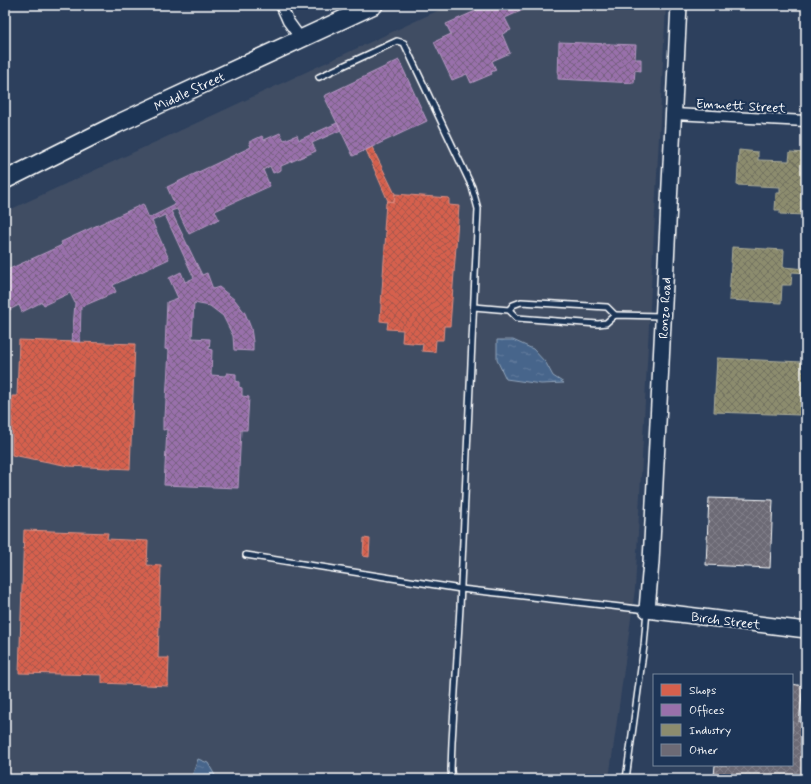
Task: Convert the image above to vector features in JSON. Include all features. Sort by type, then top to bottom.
[{"type":"main road","name":"Middle Street","points":[[5,180],[123,121],[374,5]]},
{"type":"main road","name":"Ronzo Road","points":[[647,610],[651,569],[679,5]]},
{"type":"main road","name":"Birch Street","points":[[647,610],[806,630]]},
{"type":"street","points":[[281,5],[288,21],[301,39]]},
{"type":"street","name":"Emmett Street","points":[[674,114],[806,121]]},
{"type":"lane","points":[[319,77],[397,41],[404,43],[472,187],[478,209],[452,742],[452,779]]},
{"type":"lane","points":[[509,310],[513,305],[521,302],[568,304],[607,307],[616,315]]},
{"type":"lane","points":[[474,307],[509,310],[517,318],[598,324],[606,323],[616,315],[664,316]]},
{"type":"lane","points":[[246,555],[460,589],[647,610],[644,646],[626,779]]},
{"type":"shaded area","points":[[450,5],[666,5],[635,589],[609,779],[5,779],[5,212]]},
{"type":"water","points":[[497,340],[513,340],[533,349],[546,363],[553,376],[564,383],[541,384],[506,379],[497,360]]},
{"type":"water","points":[[198,759],[208,763],[217,779],[191,779]]},
{"type":"building: Shops","points":[[372,147],[395,194],[394,202],[388,201],[366,150]]},
{"type":"building: Shops","points":[[395,194],[449,198],[449,205],[459,206],[450,326],[444,326],[443,340],[436,340],[435,352],[422,351],[423,344],[402,342],[403,330],[387,329],[388,322],[380,321],[386,231],[384,230],[386,203],[388,201],[394,202]]},
{"type":"building: Shops","points":[[19,340],[135,344],[130,469],[69,466],[12,455],[12,396],[17,396]]},
{"type":"building: Shops","points":[[24,530],[108,533],[107,539],[148,541],[147,565],[161,566],[158,658],[169,658],[168,686],[102,683],[102,675],[19,673]]},
{"type":"building: Shops","points":[[364,538],[370,539],[369,557],[363,556]]},
{"type":"building: Offices","points":[[489,5],[523,5],[525,9],[505,18],[511,30],[502,34],[510,53],[492,61],[496,70],[491,72],[492,74],[471,83],[467,74],[452,80],[434,42],[451,34],[446,24]]},
{"type":"building: Offices","points":[[559,42],[636,45],[635,59],[641,59],[641,71],[635,70],[634,83],[558,79]]},
{"type":"building: Offices","points":[[399,60],[427,121],[353,156],[324,96]]},
{"type":"building: Offices","points":[[337,123],[341,130],[312,143],[316,151],[281,166],[281,170],[273,173],[270,166],[263,170],[270,186],[215,211],[219,219],[189,234],[177,209],[171,211],[202,275],[207,273],[213,289],[219,287],[235,300],[245,313],[251,328],[253,351],[234,350],[233,336],[223,316],[210,306],[194,303],[192,338],[210,339],[209,349],[212,350],[211,375],[225,376],[227,373],[236,374],[236,381],[239,382],[239,387],[242,388],[242,396],[249,397],[247,430],[241,430],[238,488],[164,485],[167,429],[163,430],[163,417],[165,417],[169,350],[165,349],[167,302],[178,298],[169,278],[181,272],[185,282],[194,278],[165,215],[152,221],[169,259],[113,285],[116,292],[81,307],[80,342],[72,341],[75,303],[70,293],[44,305],[42,302],[22,312],[19,305],[5,312],[5,271],[60,246],[62,244],[61,242],[143,204],[149,218],[175,205],[167,187],[251,147],[249,142],[262,136],[264,140],[280,133],[284,140],[297,135],[299,140]]},
{"type":"building: Industry","points":[[739,150],[758,152],[758,160],[789,161],[790,152],[806,153],[806,215],[780,214],[780,210],[775,210],[776,193],[780,193],[780,187],[737,185]]},
{"type":"building: Industry","points":[[732,247],[784,250],[783,267],[806,269],[806,273],[792,272],[791,285],[782,285],[781,303],[729,300]]},
{"type":"building: Industry","points":[[717,358],[802,362],[802,372],[806,372],[806,406],[800,406],[800,415],[714,412]]},
{"type":"building: Other","points":[[709,498],[773,500],[770,568],[706,565]]},
{"type":"building: Other","points":[[793,684],[803,686],[799,722],[806,723],[806,779],[726,779],[714,776],[715,766],[793,766]]}]
